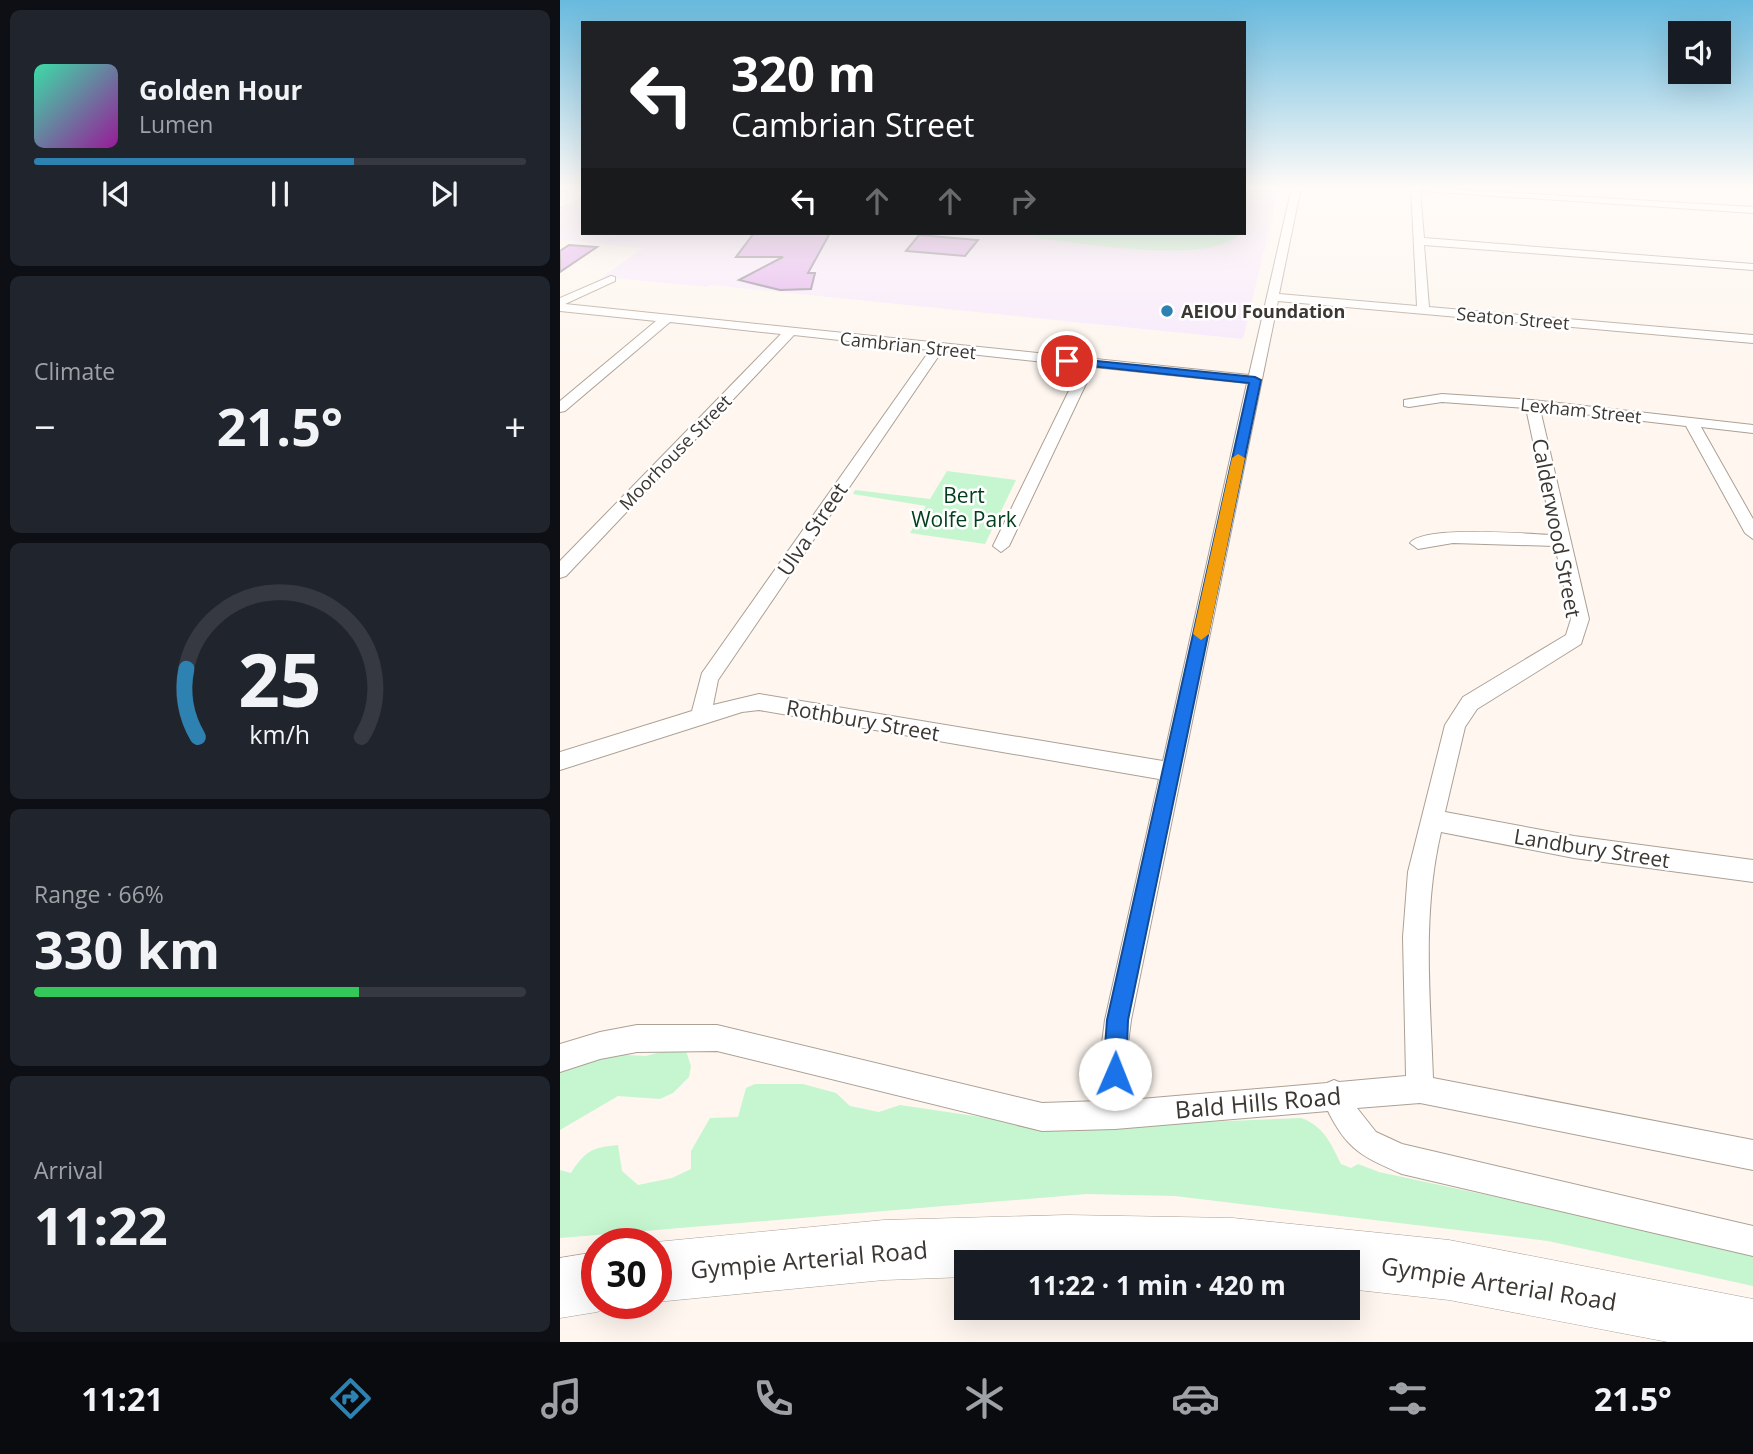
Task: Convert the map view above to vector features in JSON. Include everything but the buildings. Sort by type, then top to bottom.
[{"type":"highway","name":"Gympie Arterial Road","points":[[672,1270],[884,1250],[1067,1244],[1233,1247],[1450,1270],[1753,1330]]},
{"type":"highway","points":[[560,1288],[581,1285]]},
{"type":"street","points":[[1115,1115],[1114,1051],[1118,1020],[1282,250]]},
{"type":"street","points":[[1420,250],[1423,310]]},
{"type":"street","points":[[1530,250],[1753,267]]},
{"type":"street","points":[[560,305],[611,279]]},
{"type":"street","name":"Seaton Street","points":[[1272,297],[1751,342]]},
{"type":"street","name":"Cambrian Street","points":[[560,305],[666,319],[1255,380]]},
{"type":"street","points":[[560,408],[666,319]]},
{"type":"street","name":"Moorhouse Street","points":[[560,572],[790,332]]},
{"type":"street","name":"Ulva Street","points":[[701,716],[709,678],[937,348]]},
{"type":"street","points":[[1001,546],[1089,363]]},
{"type":"street","name":"Lexham Street","points":[[1409,403],[1442,398],[1532,404],[1753,429]]},
{"type":"street","name":"Calderwood Street","points":[[1420,1089],[1415,937],[1420,872],[1455,725],[1470,703],[1573,639],[1580,619],[1532,404]]},
{"type":"street","points":[[1691,422],[1753,533]]},
{"type":"street","points":[[1418,543],[1453,537],[1561,541]]},
{"type":"street","name":"Rothbury Street","points":[[560,761],[701,716],[759,702],[1172,772]]},
{"type":"street","name":"Landbury Street","points":[[1433,820],[1574,847],[1753,871]]},
{"type":"street","name":"Bald Hills Road","points":[[560,1058],[619,1039],[666,1035],[717,1038],[1042,1117],[1115,1115],[1334,1094],[1420,1089],[1753,1155]]},
{"type":"street","points":[[1334,1094],[1350,1125],[1366,1145],[1402,1159],[1753,1241]]},
{"type":"shaded area","points":[[641,250],[1264,250],[1243,339],[711,285],[707,287],[602,277]]},
{"type":"green space","name":"Bert Wolfe Park","points":[[947,471],[1016,480],[985,544],[910,533],[926,506],[853,494],[855,490],[930,499]]},
{"type":"green space","points":[[675,1048],[686,1051],[691,1066],[689,1077],[673,1093],[660,1099],[618,1096],[560,1130],[560,1066],[607,1054],[646,1056]]},
{"type":"green space","points":[[755,1084],[803,1084],[836,1093],[850,1106],[879,1112],[900,1105],[1008,1121],[1080,1127],[1301,1118],[1321,1131],[1341,1164],[1351,1168],[1358,1164],[1379,1172],[1753,1252],[1753,1286],[1548,1241],[1175,1196],[1087,1194],[672,1229],[581,1228],[581,1236],[560,1238],[560,1170],[571,1173],[590,1152],[618,1145],[622,1171],[638,1185],[672,1178],[691,1169],[691,1151],[710,1118],[738,1117],[746,1088]]},
{"type":"slow traffic","points":[[1201,634],[1238,458]]},
{"type":"place","name":"AEIOU Foundation","points":[[1167,311]]},
{"type":"route","points":[[1067,361],[1255,380],[1118,1020],[1114,1051],[1115,1074]]}]
